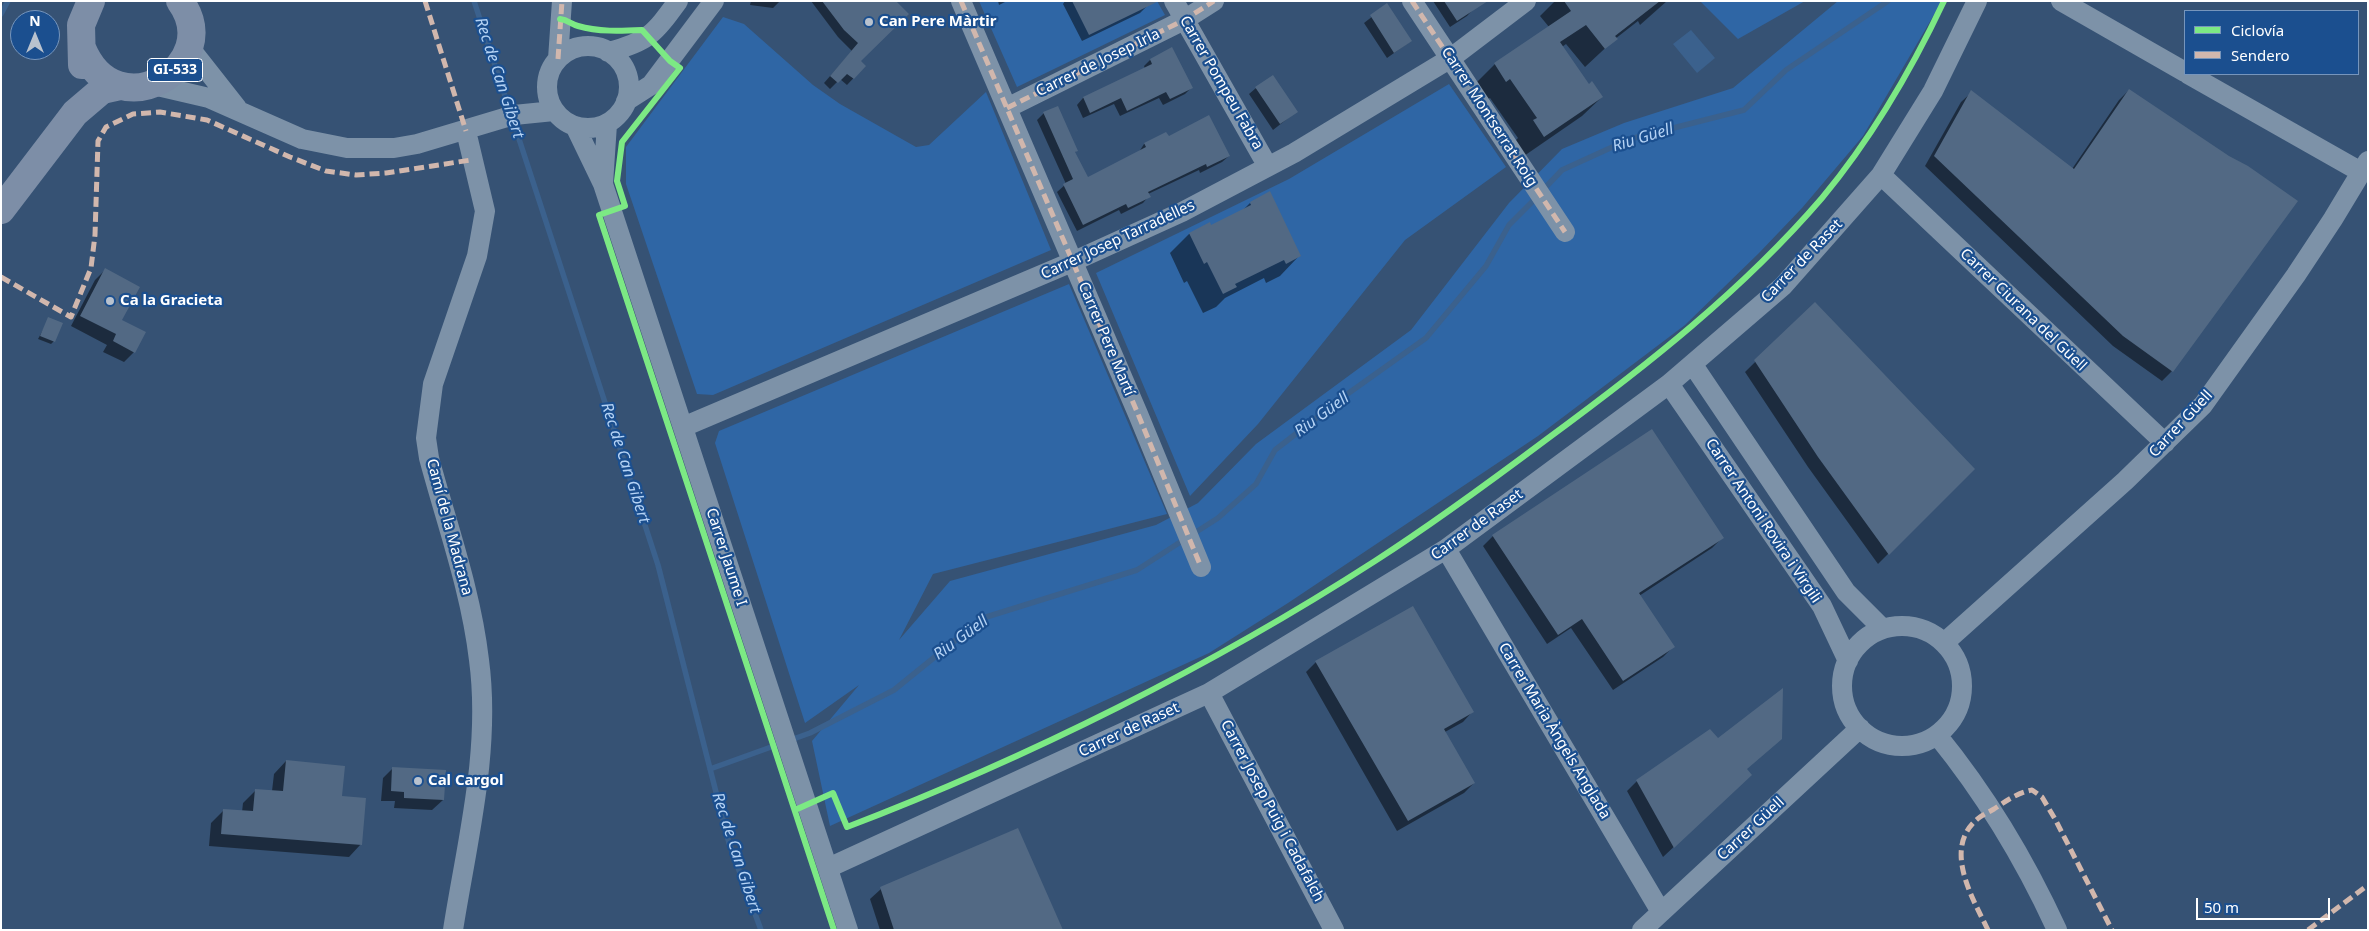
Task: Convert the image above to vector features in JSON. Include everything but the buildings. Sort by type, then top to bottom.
[{"type":"main road","name":"GI-533","points":[[75,113],[82,81],[80,25],[90,1]]},
{"type":"main road","name":"GI-533","points":[[82,48],[92,67],[100,75],[120,86],[130,88],[153,85],[172,74],[179,66],[189,47],[190,24],[185,5]]},
{"type":"main road","name":"GI-533","points":[[1,210],[75,113],[102,90],[120,86]]},
{"type":"street","points":[[558,59],[562,1]]},
{"type":"street","points":[[608,52],[625,48],[649,37],[678,1]]},
{"type":"street","points":[[626,102],[651,85],[714,1]]},
{"type":"street","name":"Carrer Pere Martí","points":[[962,1],[1201,567]]},
{"type":"street","name":"Carrer Pompeu Fabra","points":[[1174,1],[1267,165]]},
{"type":"street","name":"Carrer de Josep Irla","points":[[1007,108],[1184,20],[1214,1]]},
{"type":"street","name":"Carrer Montserrat Roig","points":[[1412,1],[1565,232]]},
{"type":"street","name":"Carrer Josep Tarradelles","points":[[683,427],[1072,262],[1182,212],[1267,165],[1294,153],[1451,58],[1526,1]]},
{"type":"street","name":"Carrer de Raset","points":[[828,868],[1209,693],[1446,549],[1669,384],[1783,286],[1882,175],[1933,91],[1976,1]]},
{"type":"street","points":[[2061,1],[2184,71]]},
{"type":"street","points":[[189,47],[238,110]]},
{"type":"street","points":[[593,47],[608,52],[620,62],[628,77],[628,94],[619,114],[607,124],[591,128],[574,126],[565,122],[550,102],[550,71],[558,59],[578,48],[593,47]]},
{"type":"street","points":[[2191,75],[2364,167]]},
{"type":"street","points":[[153,85],[195,94],[238,110],[281,132],[302,139],[347,148],[394,148],[472,129],[550,102]]},
{"type":"street","name":"Carrer Jaume I","points":[[603,184],[607,124]]},
{"type":"street","name":"Carrer Jaume I","points":[[574,126],[603,184],[848,930]]},
{"type":"street","name":"Camí de la Madrana","points":[[453,930],[479,782],[480,662],[470,605],[439,496],[426,438],[433,384],[477,256],[485,211],[472,129]]},
{"type":"street","name":"Carrer Güell","points":[[1944,643],[2165,443],[2203,405],[2296,275],[2364,167]]},
{"type":"street","name":"Carrer Ciurana del Güell","points":[[1882,175],[2165,443]]},
{"type":"street","name":"Carrer Antoni Rovira i Virgili","points":[[1693,365],[1846,592],[1883,629]]},
{"type":"street","name":"Carrer Antoni Rovira i Virgili","points":[[1669,384],[1822,606],[1848,662]]},
{"type":"street","name":"Carrer Maria Àngels Anglada","points":[[1446,549],[1661,912]]},
{"type":"street","points":[[1909,627],[1922,630],[1944,643],[1957,662],[1961,677],[1961,694],[1954,715],[1936,735],[1919,743],[1894,745],[1881,742],[1860,728],[1850,716],[1844,702],[1842,686],[1848,662],[1859,644],[1883,629],[1909,627]]},
{"type":"street","name":"Carrer Josep Puig i Cadafalch","points":[[1209,693],[1334,930]]},
{"type":"street","name":"Carrer Güell","points":[[1642,930],[1860,728]]},
{"type":"street","points":[[1936,735],[1954,756],[2020,855],[2057,930]]},
{"type":"shaded area","points":[[979,1],[1157,1],[1165,15],[1017,87]]},
{"type":"shaded area","points":[[1700,1],[1805,1],[1738,39]]},
{"type":"shaded area","points":[[1838,1],[1942,1],[1863,136],[1802,208],[1685,325],[1538,436],[1288,603],[1209,653],[830,826],[812,741],[859,685],[805,723],[715,443],[719,431],[1069,284],[1167,514],[933,574],[899,640],[950,581],[1156,525],[1198,503],[1256,444],[1411,330],[1509,203],[1562,149],[1624,123],[1733,88]]},
{"type":"shaded area","points":[[723,17],[744,24],[813,85],[840,104],[916,147],[929,145],[986,92],[1051,250],[713,395],[697,394],[626,184],[626,147]]},
{"type":"shaded area","points":[[1691,30],[1715,58],[1697,73],[1673,44]]},
{"type":"shaded area","points":[[1449,84],[1506,167],[1405,240],[1258,424],[1190,496],[1096,273],[1289,179]]},
{"type":"waterway","points":[[1,14],[8,1]]},
{"type":"waterway","name":"Rec de Can Gibert","points":[[474,1],[658,565],[729,843],[761,930]]},
{"type":"waterway","name":"Riu Güell","points":[[1543,190],[1562,170],[1630,139],[1744,110],[1786,70],[1888,1]]},
{"type":"waterway","name":"Riu Güell","points":[[1193,534],[1218,518],[1256,484],[1275,450],[1346,395],[1426,338],[1486,266],[1509,225],[1537,197]]},
{"type":"waterway","name":"Riu Güell","points":[[710,769],[810,733],[894,690],[983,618],[1137,570],[1185,539]]},
{"type":"marked path","points":[[425,1],[466,131]]},
{"type":"marked path","points":[[558,59],[562,1]]},
{"type":"marked path","points":[[961,1],[1138,414],[1201,567]]},
{"type":"marked path","points":[[1007,108],[1184,20],[1214,1]]},
{"type":"marked path","points":[[1412,1],[1565,232]]},
{"type":"marked path","points":[[1,277],[71,317],[91,268],[95,235],[98,141],[106,127],[133,114],[160,112],[207,120],[326,171],[356,175],[386,173],[471,160]]},
{"type":"marked path","points":[[1988,930],[1963,872],[1961,857],[1963,842],[1968,829],[1980,817],[2021,793],[2032,790],[2042,797],[2055,819],[2112,930]]},
{"type":"marked path","points":[[2308,930],[2368,885]]},
{"type":"cycle path","points":[[795,810],[833,793],[847,827],[983,771],[1118,708],[1249,637],[1313,600],[1441,517],[1584,412],[1656,356],[1759,265],[1822,198],[1857,152],[1904,79],[1944,1]]},
{"type":"cycle path","points":[[560,19],[593,29],[642,30],[670,61],[680,68],[622,142],[617,181],[625,206],[599,215],[834,930]]},
{"type":"place","name":"Can Pere Màrtir","points":[[869,22]]},
{"type":"place","name":"Ca la Gracieta","points":[[110,301]]},
{"type":"place","name":"Cal Cargol","points":[[418,781]]}]
